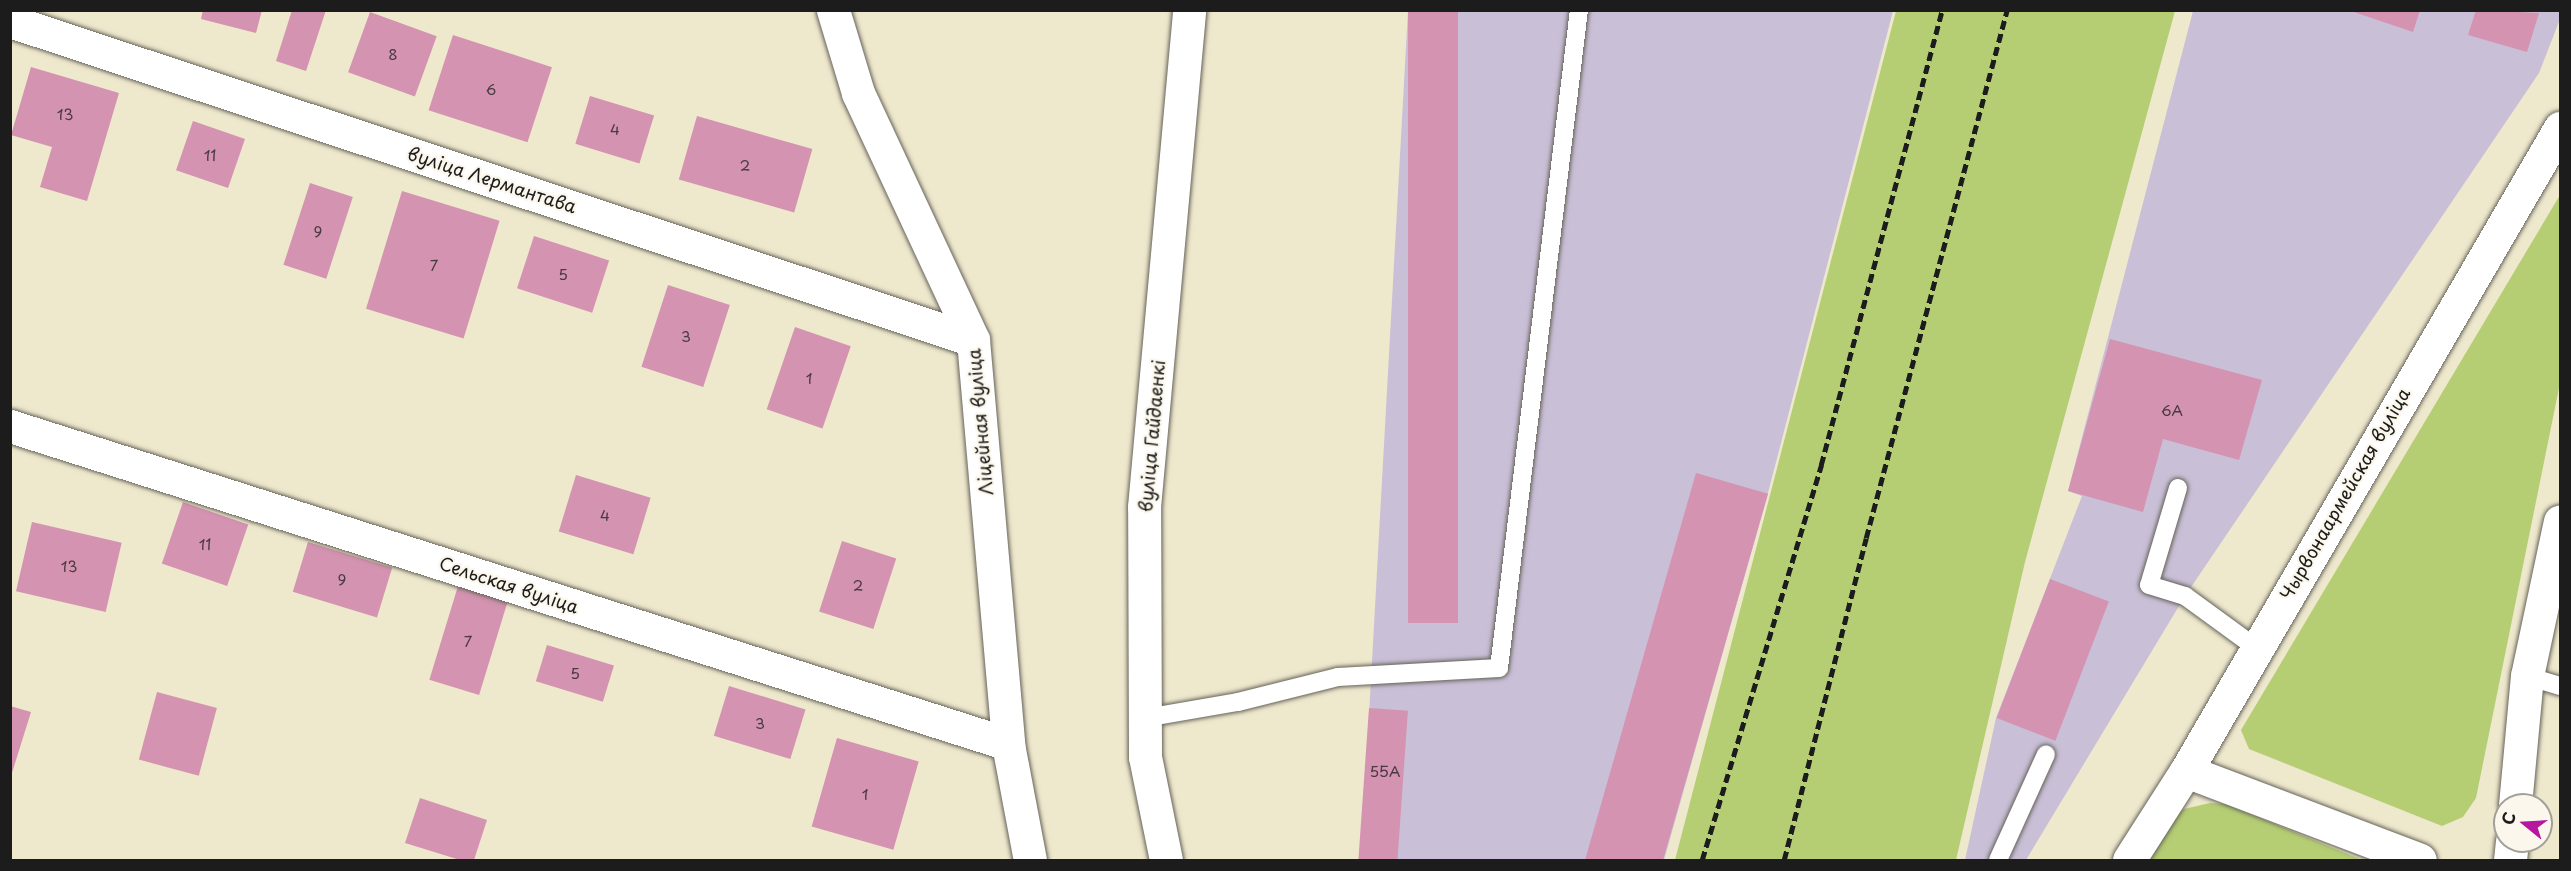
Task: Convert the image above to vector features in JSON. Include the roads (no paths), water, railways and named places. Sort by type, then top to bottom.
[{"type":"street","name":"Ліцейная вуліца","points":[[833,10],[858,93],[974,340],[1008,744],[1030,861]]},
{"type":"street","name":"вуліца Гайдаенкі","points":[[1166,861],[1145,758],[1144,507],[1189,10]]},
{"type":"street","name":"вуліца Лермантава","points":[[10,21],[974,340]]},
{"type":"street","name":"Чырвонаармейская вуліца","points":[[2129,861],[2186,771],[2255,647],[2560,128]]},
{"type":"street","name":"Сельская вуліца","points":[[10,426],[1008,744]]},
{"type":"street","points":[[2516,793],[2527,676],[2560,521]]},
{"type":"street","points":[[2186,771],[2420,861]]},
{"type":"lane","points":[[1145,718],[1238,702],[1338,677],[1499,668],[1579,10]]},
{"type":"lane","points":[[2178,488],[2149,585],[2185,596],[2255,647]]},
{"type":"lane","points":[[2527,676],[2560,686]]},
{"type":"lane","points":[[1998,861],[2046,754]]},
{"type":"railway","points":[[1702,860],[1821,465],[1942,10]]},
{"type":"railway","points":[[1784,860],[1866,538],[2007,10]]}]
